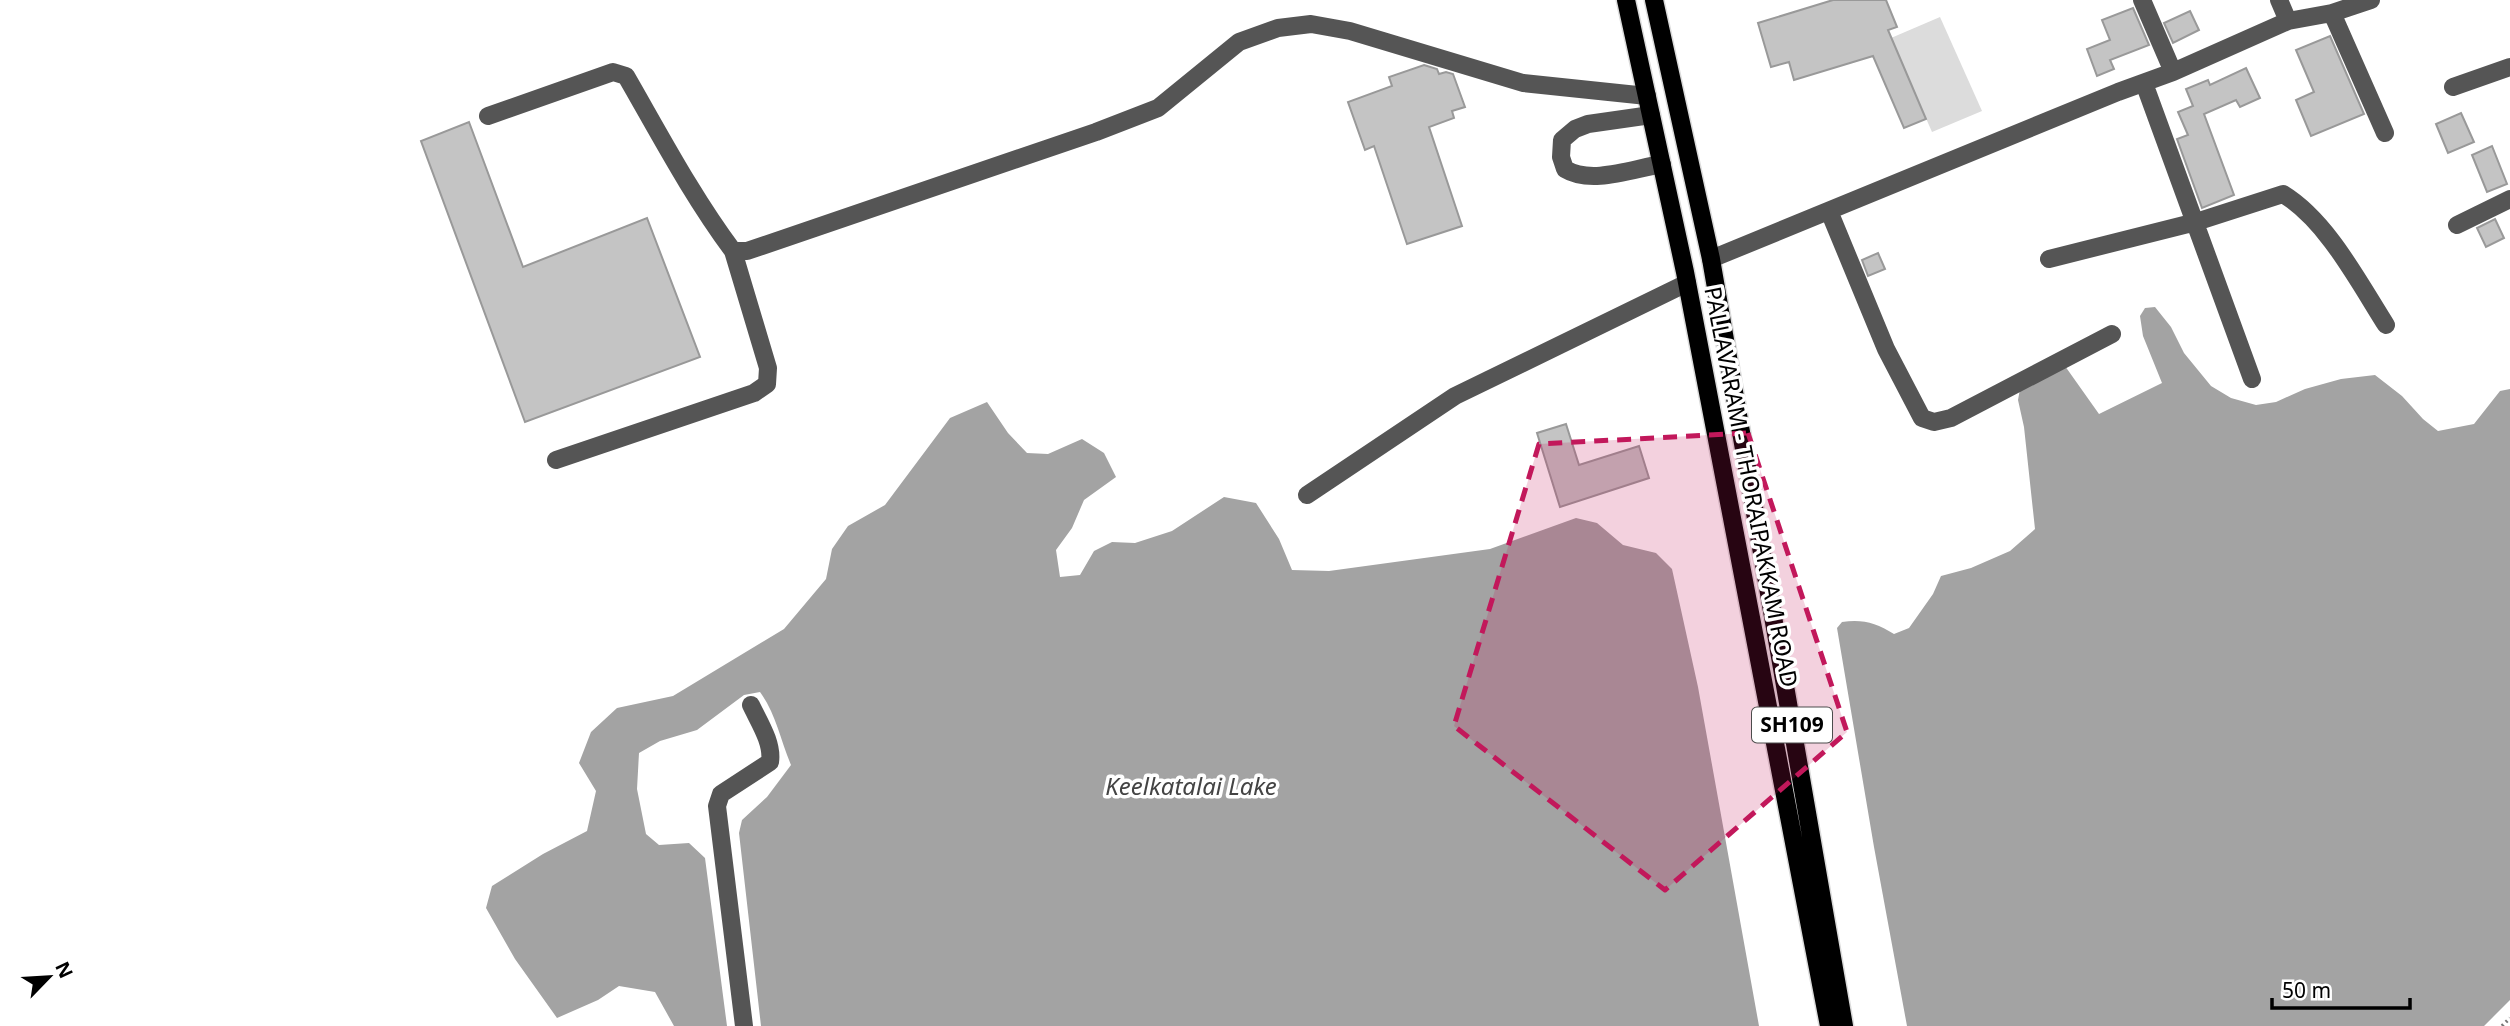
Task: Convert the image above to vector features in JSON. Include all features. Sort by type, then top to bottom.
[{"type":"main road","name":"PALLAVARAM - THORAIPAKKAM ROAD","points":[[1626,0],[1687,283],[1829,1026]]},
{"type":"main road","name":"PALLAVARAM - THORAIPAKKAM ROAD","points":[[1654,0],[1711,259],[1844,1026]]},
{"type":"street","points":[[2142,0],[2173,72]]},
{"type":"street","points":[[2279,0],[2288,21]]},
{"type":"street","points":[[1711,259],[2173,72],[2288,21],[2332,13],[2371,0]]},
{"type":"street","points":[[2332,13],[2385,133]]},
{"type":"street","points":[[733,251],[759,248],[1096,132],[1158,108],[1239,42],[1279,28],[1311,24],[1350,31],[1523,83],[1647,96]]},
{"type":"street","points":[[2453,87],[2510,67]]},
{"type":"street","points":[[488,116],[613,72],[626,76],[684,177],[733,251],[768,368],[766,384],[754,393],[556,460]]},
{"type":"street","points":[[2144,83],[2252,379]]},
{"type":"street","points":[[1651,116],[1588,124],[1575,129],[1562,140],[1561,157],[1565,169],[1576,176],[1594,176],[1662,164]]},
{"type":"street","points":[[2049,259],[2196,222],[2283,194],[2299,204],[2342,255],[2386,325]]},
{"type":"street","points":[[2456,225],[2510,200]]},
{"type":"street","points":[[1829,211],[1886,349],[1922,418],[1934,422],[1951,418],[2112,334]]},
{"type":"street","points":[[1307,495],[1455,396],[1687,283]]},
{"type":"street","points":[[744,1026],[717,806],[721,794],[770,762],[768,742],[751,705]]},
{"type":"path","points":[[2502,1026],[2510,1018]]},
{"type":"highlighted area","points":[[1748,433],[1847,732],[1665,890],[1454,726],[1539,444]]},
{"type":"shaded area","points":[[1940,17],[1982,111],[1932,132],[1891,38]]},
{"type":"water","points":[[2155,307],[2171,327],[2184,353],[2211,386],[2231,398],[2256,405],[2276,402],[2305,389],[2341,379],[2375,375],[2402,396],[2438,431],[2474,424],[2500,391],[2510,389],[2510,1000],[2484,1026],[1907,1026],[1837,628],[1842,622],[1856,621],[1875,625],[1894,634],[1909,628],[1933,594],[1941,576],[1971,568],[2010,551],[2035,529],[2024,427],[2018,400],[2020,389],[2065,366],[2099,414],[2162,383],[2143,336],[2140,316],[2145,308]]},
{"type":"water","name":"Keelkatalai Lake","points":[[987,402],[1008,433],[1027,453],[1048,454],[1082,439],[1104,453],[1116,477],[1084,500],[1072,528],[1056,550],[1060,577],[1080,575],[1094,551],[1112,542],[1135,543],[1172,531],[1224,497],[1256,503],[1279,539],[1292,570],[1329,571],[1490,549],[1576,518],[1597,523],[1623,545],[1656,553],[1672,569],[1698,687],[1759,1026],[761,1026],[739,833],[742,820],[767,797],[791,765],[774,718],[760,692],[744,695],[697,730],[660,741],[639,753],[637,789],[646,834],[659,845],[689,843],[705,858],[727,1026],[674,1026],[655,992],[619,986],[598,1000],[557,1018],[515,959],[486,908],[492,886],[543,854],[587,831],[596,791],[579,763],[591,732],[617,708],[673,696],[784,629],[826,579],[832,549],[848,526],[885,505],[950,418]]},
{"type":"building","points":[[1833,0],[1886,0],[1897,27],[1888,30],[1926,119],[1904,128],[1873,56],[1794,80],[1789,62],[1771,67],[1758,23]]},
{"type":"building","points":[[2133,8],[2149,45],[2110,60],[2114,69],[2097,76],[2087,49],[2110,40],[2102,20]]},
{"type":"building","points":[[2190,11],[2199,30],[2173,43],[2164,23]]},
{"type":"building","points":[[2330,36],[2364,114],[2311,136],[2296,100],[2314,92],[2296,50]]},
{"type":"building","points":[[1424,65],[1437,69],[1439,74],[1453,74],[1465,107],[1452,111],[1454,118],[1429,127],[1462,226],[1407,244],[1374,146],[1365,150],[1348,102],[1392,86],[1389,77]]},
{"type":"building","points":[[2246,68],[2260,98],[2240,107],[2236,100],[2204,114],[2234,195],[2202,208],[2177,139],[2188,135],[2178,112],[2193,106],[2186,89],[2208,80],[2210,85]]},
{"type":"building","points":[[2461,113],[2474,142],[2448,153],[2436,124]]},
{"type":"building","points":[[469,122],[523,267],[647,218],[700,357],[525,422],[421,141]]},
{"type":"building","points":[[2492,146],[2507,184],[2487,192],[2472,155]]},
{"type":"building","points":[[2495,219],[2504,238],[2486,247],[2477,228]]},
{"type":"building","points":[[1878,253],[1885,269],[1868,276],[1862,260]]},
{"type":"building","points":[[1566,424],[1579,465],[1639,446],[1649,478],[1560,507],[1537,433]]}]
